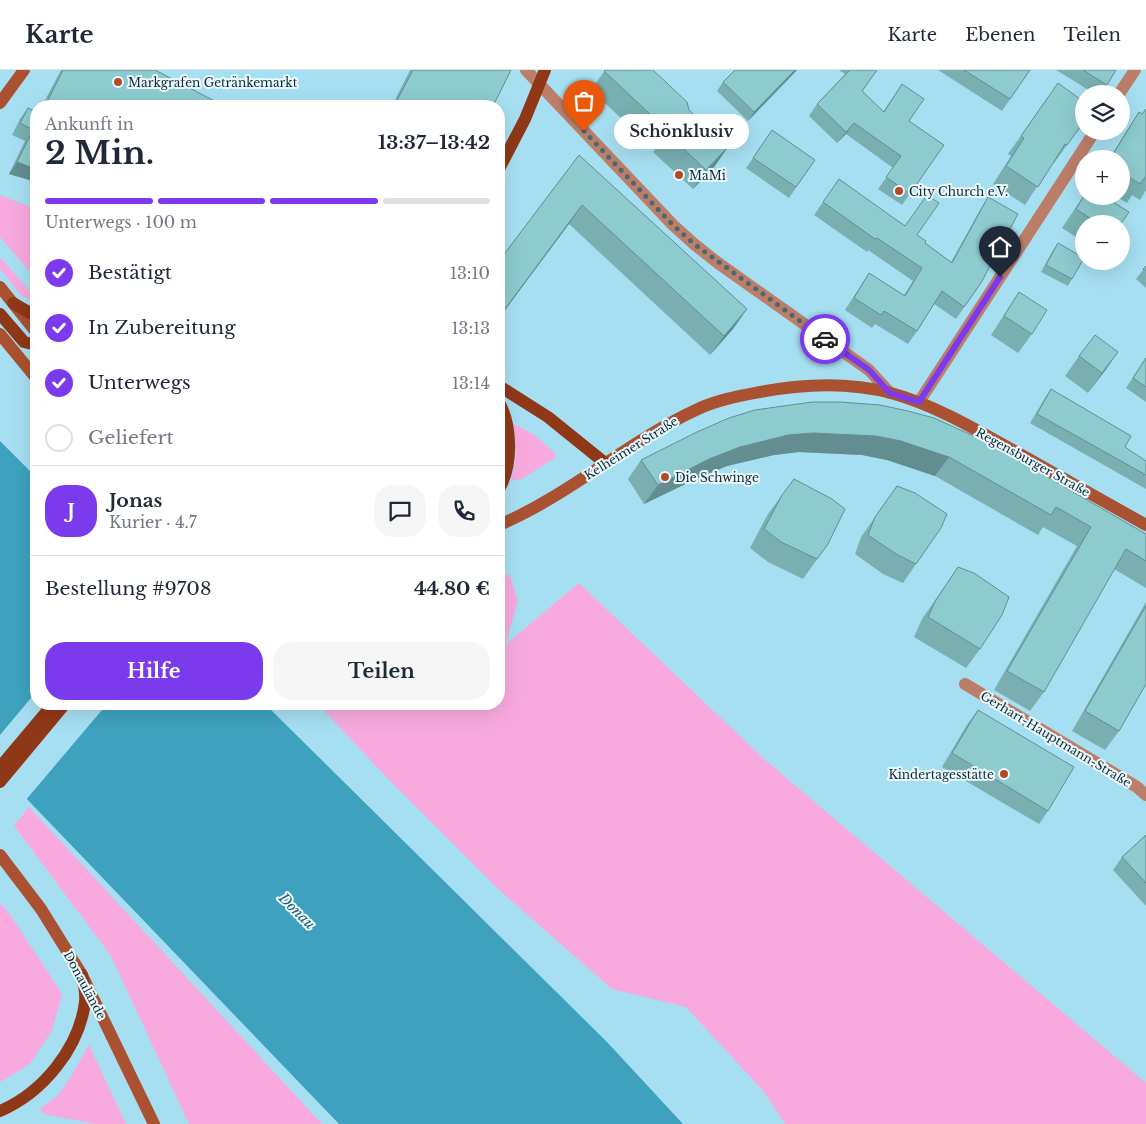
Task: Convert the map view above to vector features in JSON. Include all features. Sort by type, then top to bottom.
[{"type":"main road","points":[[505,157],[525,119],[545,70]]},
{"type":"main road","points":[[13,303],[30,313]]},
{"type":"main road","points":[[0,314],[24,342],[30,344]]},
{"type":"main road","points":[[505,390],[548,417],[605,463]]},
{"type":"main road","points":[[505,418],[509,449],[505,471]]},
{"type":"main road","points":[[0,767],[48,710]]},
{"type":"main road","points":[[0,782],[60,710]]},
{"type":"main road","points":[[0,1111],[31,1094],[60,1063],[76,1033],[82,1016],[85,1002],[82,975]]},
{"type":"street","points":[[0,103],[24,70]]},
{"type":"street","points":[[526,70],[673,225],[694,244],[869,370],[890,393]]},
{"type":"street","points":[[1125,85],[1135,70]]},
{"type":"street","points":[[919,402],[1089,140]]},
{"type":"street","points":[[0,287],[30,324]]},
{"type":"street","points":[[0,334],[30,371]]},
{"type":"street","name":"Kelheimer Straße","points":[[505,522],[528,511],[651,433],[700,408],[737,396],[786,387],[833,385],[890,393],[919,402]]},
{"type":"street","name":"Regensburger Straße","points":[[919,402],[954,418],[1146,525]]},
{"type":"street","name":"Gerhart-Hauptmann-Straße","points":[[965,684],[1137,787],[1146,795]]},
{"type":"street","name":"Donaulände","points":[[0,855],[41,909],[82,975],[154,1124]]},
{"type":"shaded area","points":[[0,195],[30,207],[30,272],[0,237]]},
{"type":"shaded area","points":[[0,257],[30,291],[30,300],[21,295],[0,269]]},
{"type":"shaded area","points":[[513,425],[531,433],[556,454],[555,458],[522,479],[511,481],[516,453]]},
{"type":"shaded area","points":[[505,574],[510,576],[518,601],[505,645]]},
{"type":"shaded area","points":[[579,583],[764,759],[1146,1083],[1146,1124],[785,1124],[764,1092],[686,1007],[612,989],[497,888],[387,778],[324,710],[505,710],[505,645]]},
{"type":"shaded area","points":[[29,807],[322,1124],[189,1124],[111,956],[14,826]]},
{"type":"shaded area","points":[[0,903],[9,913],[62,994],[52,1031],[29,1065],[0,1082]]},
{"type":"shaded area","points":[[89,1045],[126,1124],[95,1124],[44,1114],[40,1109],[58,1095]]},
{"type":"water","name":"Donau","points":[[0,441],[30,471],[30,710],[271,710],[607,1042],[683,1124],[339,1124],[0,771]]},
{"type":"pier","points":[[30,699],[30,710],[102,710],[25,801],[0,775],[0,735]]},
{"type":"building","points":[[63,70],[155,70],[212,100],[48,100]]},
{"type":"building","points":[[413,70],[511,70],[496,100],[397,100]]},
{"type":"building","points":[[605,70],[653,70],[687,102],[689,110],[728,147],[706,170]]},
{"type":"building","points":[[735,70],[795,70],[754,112],[723,82]]},
{"type":"building","points":[[850,70],[877,70],[862,91],[884,112],[902,84],[924,99],[909,121],[944,145],[910,194],[886,177],[901,156],[854,123],[846,132],[817,104]]},
{"type":"building","points":[[964,70],[1030,70],[1010,99]]},
{"type":"building","points":[[1083,70],[1116,70],[1107,85]]},
{"type":"building","points":[[1058,83],[1075,95],[1075,134],[1067,145],[1065,144],[1038,187],[1006,166],[1024,138],[1021,136]]},
{"type":"building","points":[[28,108],[30,109],[30,128],[20,123]]},
{"type":"building","points":[[1146,109],[1146,176],[1140,184],[1130,178],[1130,150],[1116,150],[1122,140],[1130,140],[1130,127],[1139,112],[1142,114]]},
{"type":"building","points":[[772,130],[815,160],[796,187],[753,158]]},
{"type":"building","points":[[30,136],[30,167],[17,162]]},
{"type":"building","points":[[579,155],[747,309],[724,336],[582,205],[505,309],[505,253]]},
{"type":"building","points":[[839,179],[905,226],[927,195],[939,203],[917,235],[952,263],[988,197],[1018,214],[981,283],[964,307],[942,291],[917,331],[884,311],[881,315],[854,298],[869,273],[905,296],[922,268],[877,238],[875,239],[823,202]]},
{"type":"building","points":[[1078,205],[1118,205],[1129,212],[1127,215],[1085,215],[1076,209]]},
{"type":"building","points":[[1058,243],[1075,253],[1075,270],[1077,270],[1072,279],[1046,265]]},
{"type":"building","points":[[1019,292],[1047,310],[1032,334],[1004,316]]},
{"type":"building","points":[[1095,335],[1118,352],[1102,373],[1079,356]]},
{"type":"building","points":[[1146,358],[1146,387],[1133,378]]},
{"type":"building","points":[[1051,389],[1131,436],[1125,447],[1146,461],[1146,475],[1037,414]]},
{"type":"building","points":[[812,402],[880,405],[934,418],[985,441],[1146,534],[1146,561],[1126,549],[1044,692],[1007,671],[1091,527],[1056,507],[1051,515],[949,457],[901,441],[876,436],[813,433],[788,435],[740,447],[709,459],[658,485],[641,460],[729,418],[755,410]]},
{"type":"building","points":[[794,479],[832,499],[845,509],[828,544],[817,559],[781,542],[764,529],[782,495]]},
{"type":"building","points":[[897,486],[915,493],[947,514],[941,528],[916,564],[896,554],[868,535],[875,517]]},
{"type":"building","points":[[958,567],[974,573],[1009,597],[1002,615],[980,649],[928,617],[936,600]]},
{"type":"building","points":[[1146,606],[1146,684],[1119,731],[1085,711]]},
{"type":"building","name":"Kindertagesstätte","points":[[978,710],[1074,767],[1048,811],[952,753]]},
{"type":"building","points":[[1146,835],[1146,883],[1122,857]]},
{"type":"way so far","points":[[584,131],[673,225],[694,244],[825,339]]},
{"type":"place","name":"Markgrafen Getränkemarkt","points":[[118,82]]},
{"type":"place","name":"Schönklusiv","points":[[584,131]]},
{"type":"place","name":"MaMi","points":[[679,175]]},
{"type":"place","name":"City Church e.V.","points":[[899,191]]},
{"type":"place","name":"Die Schwinge","points":[[665,477]]},
{"type":"place","name":"Kindertagesstätte","points":[[1004,774]]},
{"type":"route","points":[[825,339],[869,370],[890,393],[919,402],[1000,277]]}]
